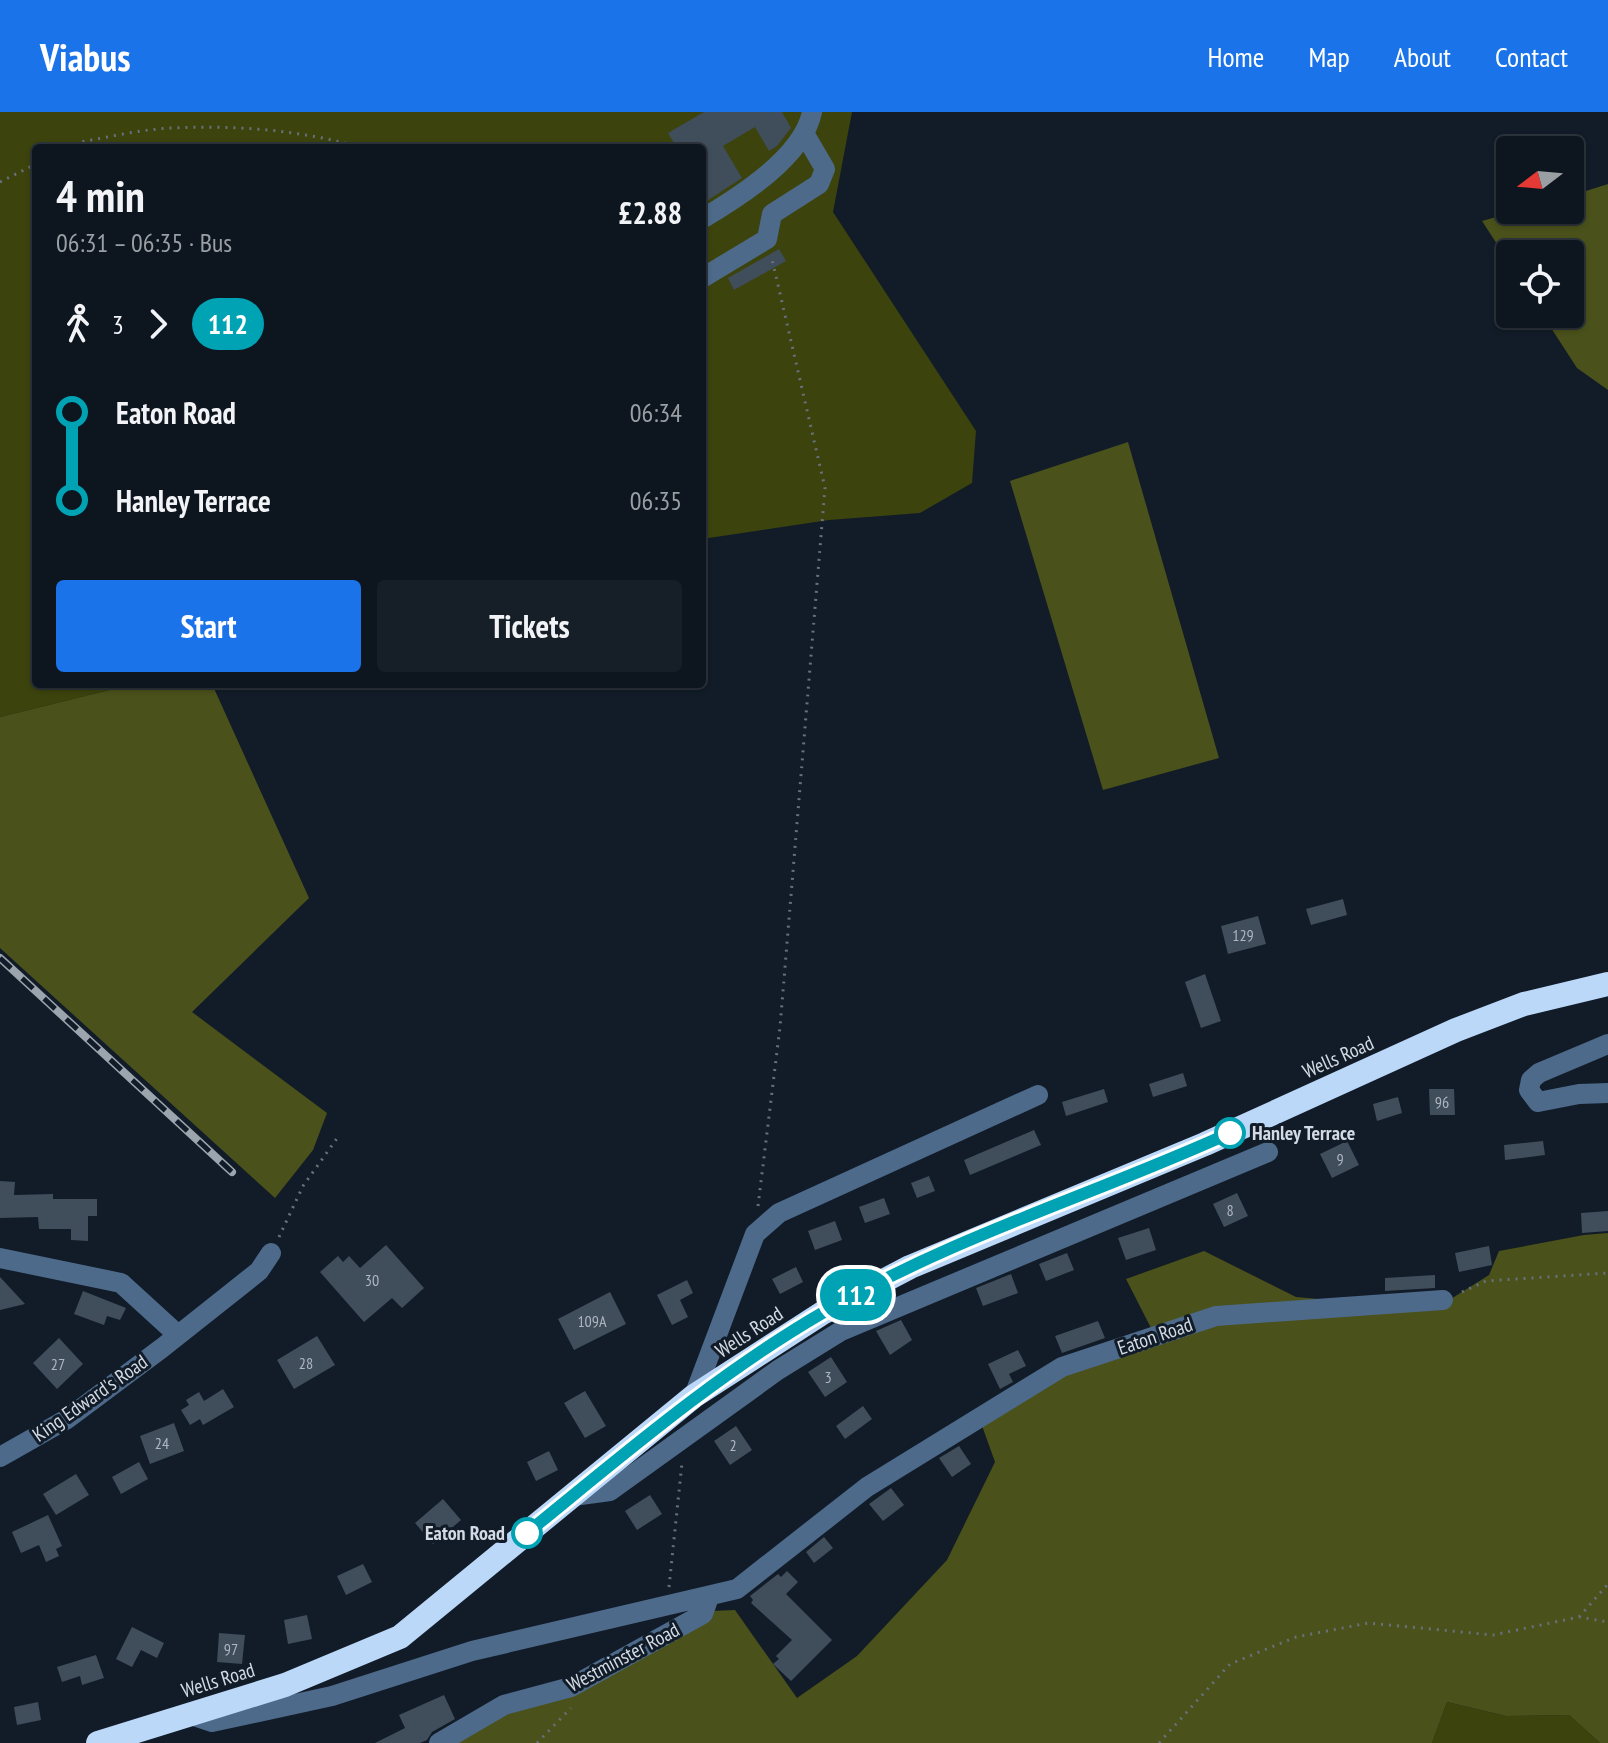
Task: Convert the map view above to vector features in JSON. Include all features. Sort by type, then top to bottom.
[{"type":"highway","name":"Wells Road","points":[[98,1743],[285,1685],[400,1637],[694,1396],[824,1312],[910,1267],[1205,1144],[1456,1030],[1524,1004],[1608,984]]},
{"type":"street","points":[[706,217],[751,189],[782,160],[809,126],[812,112]]},
{"type":"street","points":[[706,276],[767,239],[772,214],[819,184],[825,169],[804,133]]},
{"type":"street","points":[[1608,1044],[1539,1073],[1531,1080],[1529,1090],[1538,1102],[1579,1094],[1608,1093]]},
{"type":"street","points":[[694,1396],[755,1234],[779,1213],[1038,1095]]},
{"type":"street","points":[[573,1496],[610,1491],[778,1370],[841,1331],[1268,1152]]},
{"type":"street","name":"King Edward's Road","points":[[0,1457],[67,1419],[259,1271],[271,1253]]},
{"type":"street","points":[[0,1258],[121,1283],[178,1335]]},
{"type":"street","name":"Eaton Road","points":[[188,1714],[212,1722],[332,1696],[472,1651],[737,1589],[867,1487],[1062,1367],[1216,1316],[1443,1300]]},
{"type":"street","name":"Westminster Road","points":[[439,1743],[504,1705],[571,1687],[703,1614],[709,1597]]},
{"type":"path","points":[[76,144],[170,128],[254,128],[349,144]]},
{"type":"path","points":[[0,182],[32,166]]},
{"type":"path","points":[[755,1234],[780,1027],[825,488],[767,239]]},
{"type":"path","points":[[271,1253],[303,1186],[338,1137]]},
{"type":"path","points":[[1443,1300],[1486,1281],[1608,1273]]},
{"type":"path","points":[[667,1606],[685,1437]]},
{"type":"path","points":[[1579,1617],[1608,1584]]},
{"type":"path","points":[[1159,1743],[1230,1664],[1296,1637],[1368,1623],[1493,1635],[1579,1617],[1608,1622]]},
{"type":"green space","points":[[0,112],[852,112],[833,212],[976,431],[972,483],[920,513],[829,520],[706,538],[706,144],[32,144],[32,688],[118,688],[0,717]]},
{"type":"green space","points":[[1608,184],[1608,390],[1577,368],[1551,328],[1584,328],[1584,240],[1496,240],[1496,242],[1482,221],[1496,217],[1496,224],[1584,224],[1584,192]]},
{"type":"green space","points":[[1128,442],[1219,758],[1103,790],[1010,481]]},
{"type":"green space","points":[[118,688],[214,688],[309,898],[192,1012],[327,1113],[313,1150],[275,1198],[0,948],[0,717]]},
{"type":"green space","points":[[1608,1233],[1608,1743],[1600,1743],[1569,1715],[1506,1716],[1447,1702],[1432,1743],[451,1743],[689,1612],[735,1610],[797,1698],[857,1656],[947,1560],[995,1462],[976,1409],[1151,1328],[1126,1279],[1204,1251],[1296,1297],[1440,1310],[1446,1302],[1489,1275],[1499,1251]]},
{"type":"green space","points":[[1447,1702],[1506,1716],[1569,1715],[1600,1743],[1432,1743]]},
{"type":"building","points":[[704,112],[782,112],[791,128],[769,151],[755,127],[723,146],[742,178],[706,201],[706,144],[675,144],[668,133]]},
{"type":"building","points":[[779,249],[786,261],[734,290],[728,278]]},
{"type":"building","points":[[1343,899],[1347,915],[1311,925],[1306,909]]},
{"type":"building","points":[[1258,916],[1266,944],[1228,954],[1221,926]]},
{"type":"building","points":[[1205,974],[1221,1021],[1201,1028],[1185,982]]},
{"type":"building","points":[[1183,1073],[1187,1086],[1153,1097],[1149,1084]]},
{"type":"building","points":[[1104,1089],[1108,1102],[1066,1116],[1062,1102]]},
{"type":"building","points":[[1429,1089],[1454,1089],[1455,1115],[1430,1115]]},
{"type":"building","points":[[1398,1097],[1402,1113],[1377,1121],[1373,1104]]},
{"type":"building","points":[[1034,1130],[1041,1145],[970,1175],[964,1160]]},
{"type":"building","points":[[1347,1141],[1359,1165],[1332,1178],[1320,1154]]},
{"type":"building","points":[[1543,1141],[1545,1155],[1505,1160],[1504,1145]]},
{"type":"building","points":[[929,1176],[935,1191],[917,1198],[911,1183]]},
{"type":"building","points":[[0,1181],[15,1182],[14,1195],[53,1194],[53,1199],[97,1199],[97,1216],[88,1216],[88,1241],[71,1240],[71,1229],[39,1229],[38,1217],[0,1218]]},
{"type":"building","points":[[1237,1193],[1248,1216],[1224,1227],[1213,1204]]},
{"type":"building","points":[[884,1198],[890,1214],[865,1223],[859,1207]]},
{"type":"building","points":[[1608,1211],[1608,1231],[1582,1233],[1581,1213]]},
{"type":"building","points":[[835,1221],[842,1240],[815,1250],[808,1231]]},
{"type":"building","points":[[1149,1228],[1156,1250],[1126,1260],[1118,1238]]},
{"type":"building","points":[[386,1245],[424,1288],[402,1308],[392,1298],[364,1322],[320,1272],[338,1256],[343,1262],[349,1256],[360,1268]]},
{"type":"building","points":[[1489,1246],[1492,1265],[1459,1272],[1455,1253]]},
{"type":"building","points":[[1067,1253],[1074,1270],[1046,1281],[1039,1264]]},
{"type":"building","points":[[796,1267],[803,1282],[780,1294],[772,1279]]},
{"type":"building","points":[[1011,1274],[1018,1293],[983,1306],[976,1288]]},
{"type":"building","points":[[1435,1275],[1435,1288],[1385,1291],[1385,1278]]},
{"type":"building","points":[[0,1277],[25,1304],[0,1310]]},
{"type":"building","points":[[687,1280],[693,1293],[680,1300],[688,1317],[672,1325],[657,1295]]},
{"type":"building","points":[[83,1291],[126,1308],[120,1320],[107,1316],[104,1325],[74,1314]]},
{"type":"building","points":[[610,1292],[626,1324],[574,1350],[558,1319]]},
{"type":"building","points":[[901,1320],[912,1340],[890,1355],[876,1331]]},
{"type":"building","points":[[1098,1321],[1105,1338],[1062,1353],[1055,1336]]},
{"type":"building","points":[[317,1336],[335,1365],[294,1389],[277,1360]]},
{"type":"building","points":[[59,1338],[83,1364],[57,1389],[33,1363]]},
{"type":"building","points":[[1018,1350],[1026,1366],[1009,1374],[1013,1382],[1000,1389],[988,1364]]},
{"type":"building","points":[[831,1357],[847,1382],[825,1397],[808,1372]]},
{"type":"building","points":[[223,1389],[234,1407],[203,1425],[200,1419],[190,1425],[181,1410],[189,1405],[186,1400],[199,1392],[204,1401]]},
{"type":"building","points":[[585,1391],[606,1426],[585,1438],[564,1403]]},
{"type":"building","points":[[863,1406],[872,1419],[845,1439],[836,1426]]},
{"type":"building","points":[[174,1423],[184,1451],[150,1464],[140,1436]]},
{"type":"building","points":[[736,1426],[752,1450],[730,1465],[714,1441]]},
{"type":"building","points":[[959,1446],[971,1464],[952,1477],[939,1458]]},
{"type":"building","points":[[549,1451],[558,1470],[536,1481],[527,1462]]},
{"type":"building","points":[[139,1462],[148,1479],[121,1494],[112,1477]]},
{"type":"building","points":[[76,1474],[89,1495],[56,1515],[43,1494]]},
{"type":"building","points":[[891,1488],[904,1505],[883,1521],[869,1504]]},
{"type":"building","points":[[650,1495],[662,1514],[637,1530],[625,1511]]},
{"type":"building","points":[[443,1499],[461,1520],[433,1544],[415,1523]]},
{"type":"building","points":[[48,1515],[62,1546],[56,1549],[59,1556],[46,1562],[39,1545],[21,1553],[12,1532]]},
{"type":"building","points":[[824,1537],[833,1548],[814,1563],[806,1552]]},
{"type":"building","points":[[363,1564],[372,1582],[346,1595],[337,1576]]},
{"type":"building","points":[[787,1571],[798,1582],[786,1594],[832,1640],[791,1681],[773,1664],[779,1659],[776,1656],[792,1640],[751,1603],[753,1600],[750,1596],[778,1574],[781,1577]]},
{"type":"building","points":[[307,1615],[312,1639],[288,1644],[284,1620]]},
{"type":"building","points":[[132,1627],[164,1643],[157,1658],[141,1650],[132,1667],[116,1659]]},
{"type":"building","points":[[219,1633],[245,1635],[242,1664],[217,1662]]},
{"type":"building","points":[[96,1655],[104,1678],[82,1685],[80,1676],[62,1682],[57,1667]]},
{"type":"building","points":[[444,1695],[455,1719],[432,1732],[427,1740],[420,1743],[375,1743],[405,1728],[399,1715]]},
{"type":"building","points":[[38,1702],[41,1720],[17,1725],[14,1707]]},
{"type":"railway","points":[[0,958],[232,1172]]},
{"type":"bus line","name":"112","points":[[527,1533],[694,1396],[824,1312],[910,1267],[1230,1133]]},
{"type":"place","name":"Hanley Terrace","points":[[1230,1133]]},
{"type":"place","name":"Eaton Road","points":[[527,1533]]}]
